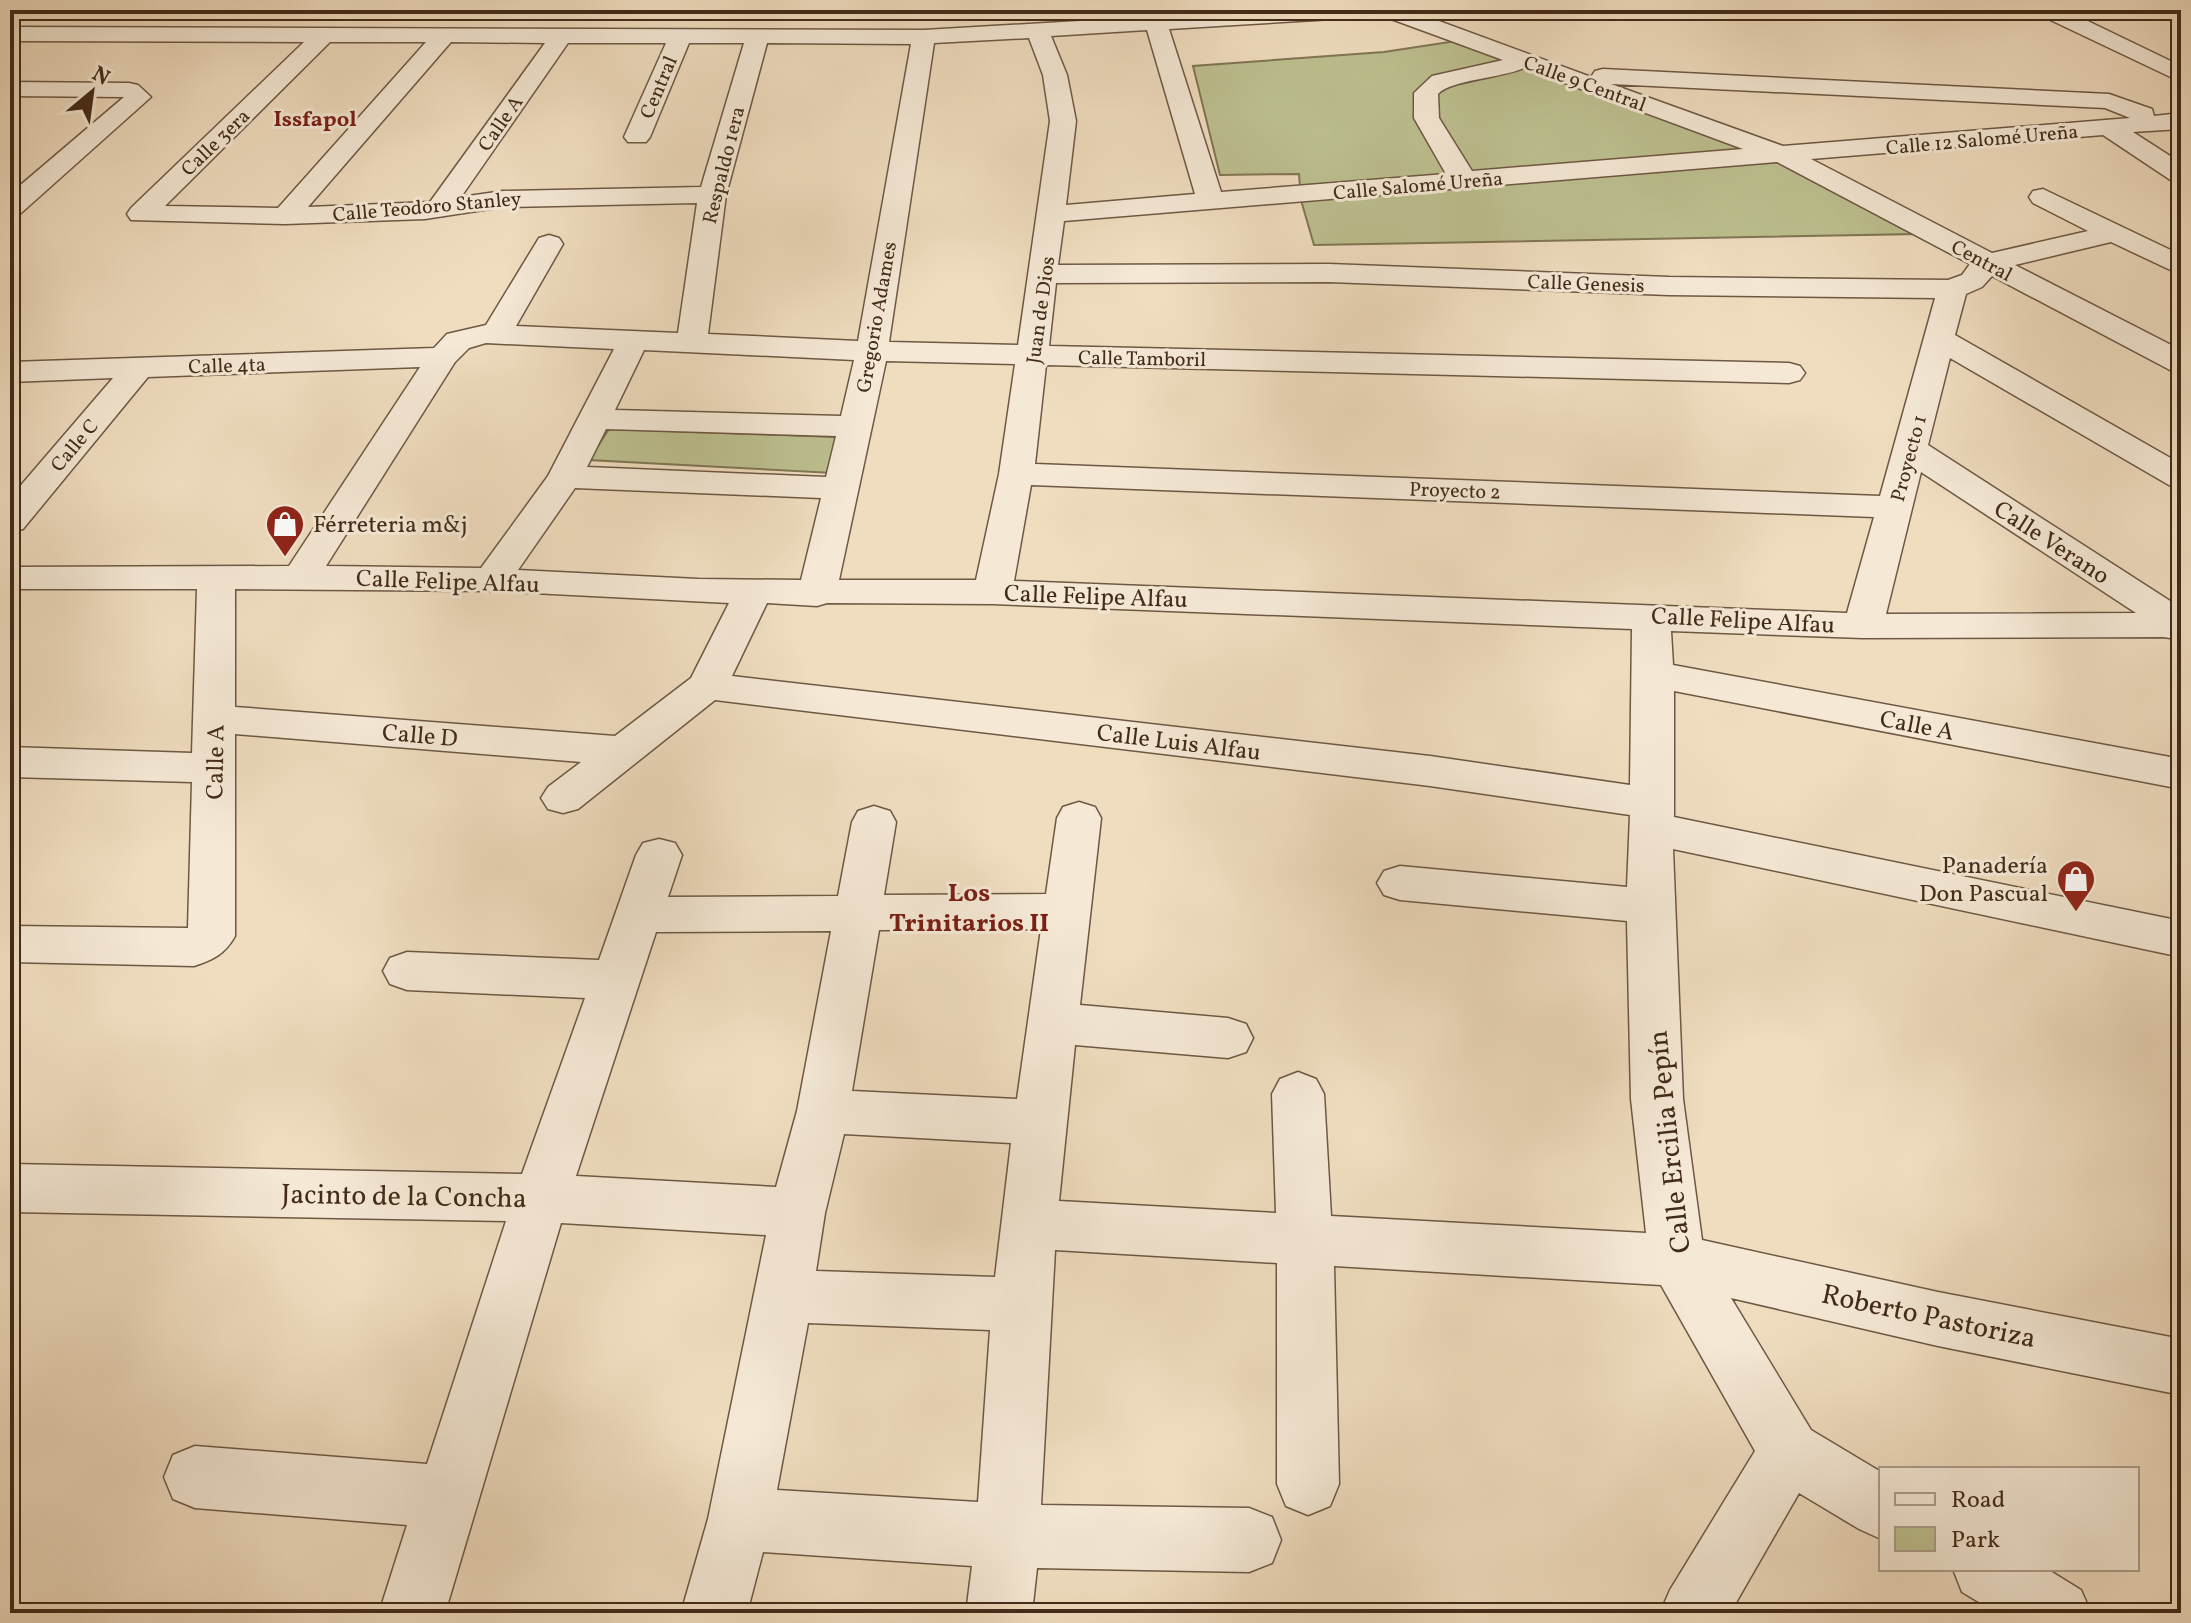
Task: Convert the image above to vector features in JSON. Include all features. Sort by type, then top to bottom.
[{"type":"street","name":"Calle 3era","points":[[141,214],[364,10]]},
{"type":"street","points":[[495,37],[506,10]]},
{"type":"street","points":[[890,37],[894,10]]},
{"type":"street","points":[[10,34],[924,37],[1379,10]]},
{"type":"street","name":"Calle 9 Central","points":[[1388,10],[1783,155]]},
{"type":"street","points":[[2048,10],[2181,75]]},
{"type":"street","points":[[1156,22],[1211,202]]},
{"type":"street","name":"Juan de Dios","points":[[993,592],[1016,474],[1034,355],[1063,121],[1055,75],[1037,30]]},
{"type":"street","points":[[10,82],[69,34]]},
{"type":"street","points":[[285,216],[443,37]]},
{"type":"street","name":"Calle A","points":[[439,209],[561,37]]},
{"type":"street","name":"Gregorio Adames","points":[[817,594],[872,351],[924,37]]},
{"type":"street","name":"Central","points":[[637,137],[680,38]]},
{"type":"street","name":"Respaldo 1era","points":[[692,342],[712,195],[757,38]]},
{"type":"street","points":[[1465,181],[1439,145],[1422,111],[1424,95],[1434,84],[1495,71],[1523,60]]},
{"type":"street","points":[[1561,74],[2109,101],[2170,122]]},
{"type":"street","points":[[10,89],[129,90],[139,97],[16,196]]},
{"type":"street","name":"Calle 12 Salomé Ureña","points":[[1783,155],[2170,122]]},
{"type":"street","points":[[2109,128],[2181,175]]},
{"type":"street","name":"Calle Salomé Ureña","points":[[1052,214],[1783,155]]},
{"type":"street","name":"Central","points":[[1783,155],[2181,363]]},
{"type":"street","name":"Calle Teodoro Stanley","points":[[141,214],[285,216],[439,209],[503,199],[712,195]]},
{"type":"street","points":[[2043,197],[2181,266]]},
{"type":"street","points":[[1952,289],[1972,281],[1987,263],[2114,233]]},
{"type":"street","points":[[300,577],[443,357],[458,341],[495,335],[549,244]]},
{"type":"street","name":"Calle Genesis","points":[[1045,274],[1329,273],[1669,286],[1952,289]]},
{"type":"street","name":"Proyecto 1","points":[[1863,626],[1952,289]]},
{"type":"street","name":"Calle Tamboril","points":[[495,335],[872,351],[1789,373]]},
{"type":"street","points":[[1939,339],[2181,478]]},
{"type":"street","points":[[492,580],[565,477],[634,340]]},
{"type":"street","name":"Calle 4ta","points":[[10,372],[443,357]]},
{"type":"street","name":"Calle C","points":[[10,521],[138,368]]},
{"type":"street","points":[[593,419],[855,426]]},
{"type":"street","name":"Calle Verano","points":[[1910,449],[2180,630]]},
{"type":"street","name":"Proyecto 2","points":[[1016,474],[1895,507]]},
{"type":"street","points":[[565,477],[841,488]]},
{"type":"street","name":"Calle Felipe Alfau","points":[[10,578],[300,577],[492,580],[753,593],[993,592],[1863,626],[2180,630]]},
{"type":"street","name":"Calle A","points":[[10,944],[194,948],[204,944],[211,936],[216,578]]},
{"type":"street","points":[[563,798],[707,686],[753,593]]},
{"type":"street","name":"Calle Ercilia Pepín","points":[[1651,616],[1654,674],[1650,906],[1657,1099],[1677,1260],[1789,1452]]},
{"type":"street","name":"Calle A","points":[[1654,674],[2181,774]]},
{"type":"street","name":"Calle Luis Alfau","points":[[707,686],[1430,771],[1651,815],[2181,939]]},
{"type":"street","name":"Calle D","points":[[216,719],[625,751]]},
{"type":"street","points":[[10,762],[215,768]]},
{"type":"street","points":[[999,1613],[1008,1536],[1021,1305],[1040,1122],[1079,818]]},
{"type":"street","points":[[714,1613],[740,1519],[784,1296],[797,1213],[823,1111],[874,822]]},
{"type":"street","points":[[412,1613],[541,1198],[659,855]]},
{"type":"street","points":[[1400,883],[1650,906]]},
{"type":"street","points":[[639,915],[1067,911]]},
{"type":"street","points":[[407,971],[616,980]]},
{"type":"street","points":[[1053,1023],[1228,1038]]},
{"type":"street","points":[[1298,1094],[1305,1240],[1308,1484]]},
{"type":"street","points":[[823,1111],[1040,1122]]},
{"type":"street","name":"Jacinto de la Concha","points":[[10,1188],[541,1198],[797,1213]]},
{"type":"street","name":"Roberto Pastoriza","points":[[1031,1224],[1677,1260],[1938,1319],[2181,1367]]},
{"type":"street","points":[[784,1296],[1021,1305]]},
{"type":"street","points":[[1693,1613],[1789,1452],[1879,1506]]},
{"type":"street","points":[[195,1477],[447,1497]]},
{"type":"street","points":[[740,1519],[1008,1536],[1249,1540]]},
{"type":"street","points":[[1988,1571],[2058,1613]]},
{"type":"green space","points":[[1456,41],[1781,159],[1917,234],[1314,245],[1301,200],[1299,174],[1220,175],[1193,66],[1384,52]]},
{"type":"green space","points":[[609,429],[837,437],[833,473],[589,460]]},
{"type":"place","name":"Férreteria m&j","points":[[285,558]]},
{"type":"place","name":"Panadería Don Pascual","points":[[2076,913]]},
{"type":"district","name":"Issfapol","points":[[315,118]]},
{"type":"district","name":"Los Trinitarios II","points":[[969,907]]}]
